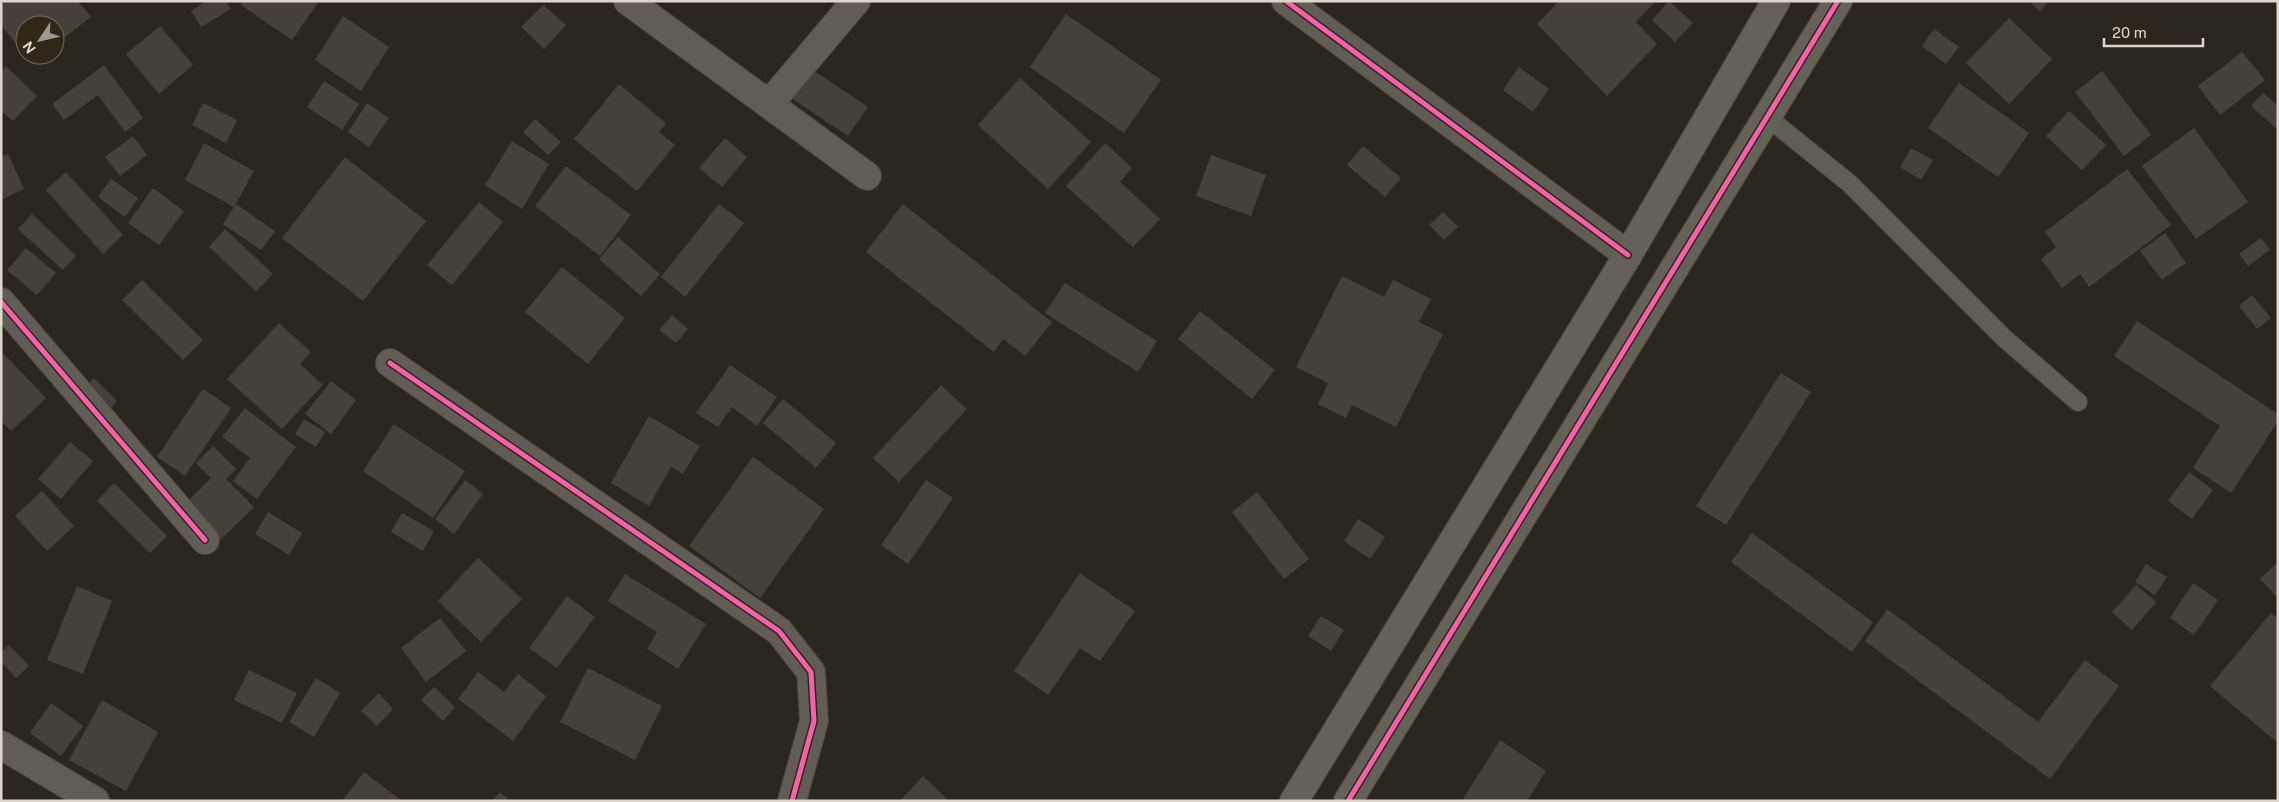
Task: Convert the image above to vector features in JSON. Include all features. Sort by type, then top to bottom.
[{"type":"street","points":[[628,1],[867,176]]},
{"type":"street","points":[[768,104],[856,1]]},
{"type":"street","points":[[1286,1],[1628,255]]},
{"type":"street","points":[[1294,801],[1628,255],[1776,1]]},
{"type":"street","points":[[1348,801],[1838,1]]},
{"type":"street","points":[[1,302],[205,540]]},
{"type":"street","points":[[390,362],[778,630],[811,672],[814,721],[792,801]]},
{"type":"street","points":[[1,745],[95,801]]},
{"type":"lane","points":[[1767,117],[1849,183],[2004,338],[2078,402]]},
{"type":"building","points":[[6,1],[78,1],[91,17],[65,37],[65,15],[15,15],[15,42],[1,25],[1,5]]},
{"type":"building","points":[[206,1],[226,1],[231,9],[201,27],[191,11]]},
{"type":"building","points":[[243,1],[319,1],[292,40],[241,5]]},
{"type":"building","points":[[1559,1],[1656,1],[1636,22],[1657,44],[1607,96],[1537,24]]},
{"type":"building","points":[[1669,1],[1693,23],[1675,42],[1652,20]]},
{"type":"building","points":[[2029,1],[2049,1],[2040,11]]},
{"type":"building","points":[[543,5],[566,25],[544,49],[521,27]]},
{"type":"building","points":[[1066,14],[1161,80],[1124,133],[1030,67]]},
{"type":"building","points":[[343,16],[389,47],[361,91],[315,60]]},
{"type":"building","points":[[2009,18],[2052,59],[2009,104],[1966,63]]},
{"type":"building","points":[[160,26],[193,65],[159,94],[126,54]]},
{"type":"building","points":[[1934,29],[1959,47],[1946,64],[1922,46]]},
{"type":"building","points":[[2242,52],[2265,80],[2220,115],[2198,86]]},
{"type":"building","points":[[104,65],[143,118],[125,132],[98,95],[64,120],[52,104]]},
{"type":"building","points":[[6,66],[37,96],[13,121],[1,111],[1,72]]},
{"type":"building","points":[[808,67],[868,107],[848,136],[788,96]]},
{"type":"building","points":[[1519,67],[1549,89],[1533,112],[1503,90]]},
{"type":"building","points":[[2102,71],[2151,135],[2124,156],[2075,92]]},
{"type":"building","points":[[1020,78],[1091,142],[1048,189],[978,125]]},
{"type":"building","points":[[324,81],[359,104],[342,130],[307,107]]},
{"type":"building","points":[[1959,83],[2029,133],[1998,177],[1928,128]]},
{"type":"building","points":[[619,84],[666,123],[659,132],[675,145],[637,191],[574,139]]},
{"type":"building","points":[[2263,93],[2278,106],[2278,130],[2251,106]]},
{"type":"building","points":[[203,103],[237,120],[226,143],[192,125]]},
{"type":"building","points":[[367,103],[389,118],[369,147],[348,132]]},
{"type":"building","points":[[2069,111],[2106,145],[2082,170],[2046,136]]},
{"type":"building","points":[[535,119],[561,142],[548,155],[523,132]]},
{"type":"building","points":[[2194,128],[2248,202],[2196,239],[2142,166]]},
{"type":"building","points":[[133,136],[147,155],[120,176],[105,157]]},
{"type":"building","points":[[725,138],[747,157],[722,187],[699,168]]},
{"type":"building","points":[[512,141],[549,164],[522,209],[485,185]]},
{"type":"building","points":[[204,143],[254,171],[234,207],[185,180]]},
{"type":"building","points":[[1105,143],[1132,168],[1120,182],[1160,219],[1133,247],[1066,186]]},
{"type":"building","points":[[1363,146],[1401,178],[1385,197],[1347,165]]},
{"type":"building","points":[[1911,148],[1933,160],[1921,180],[1900,167]]},
{"type":"building","points":[[8,154],[24,189],[1,200],[1,157]]},
{"type":"building","points":[[1211,155],[1266,175],[1251,216],[1196,196]]},
{"type":"building","points":[[345,157],[426,221],[363,301],[282,238]]},
{"type":"building","points":[[566,166],[631,215],[600,256],[535,206]]},
{"type":"building","points":[[2127,169],[2171,225],[2089,287],[2080,274],[2062,288],[2041,259],[2056,247],[2045,232]]},
{"type":"building","points":[[66,172],[123,235],[103,254],[46,190]]},
{"type":"building","points":[[111,179],[138,198],[125,217],[98,197]]},
{"type":"building","points":[[153,188],[184,211],[159,245],[128,223]]},
{"type":"building","points":[[479,202],[503,222],[452,285],[427,265]]},
{"type":"building","points":[[236,204],[275,231],[261,250],[223,224]]},
{"type":"building","points":[[719,204],[744,223],[685,297],[661,277]]},
{"type":"building","points":[[903,204],[1052,322],[1025,356],[1003,339],[994,352],[866,252]]},
{"type":"building","points":[[1443,212],[1458,227],[1444,240],[1429,225]]},
{"type":"building","points":[[32,214],[76,256],[63,270],[18,229]]},
{"type":"building","points":[[225,229],[273,274],[256,291],[209,247]]},
{"type":"building","points":[[2165,233],[2186,263],[2162,280],[2140,251]]},
{"type":"building","points":[[618,237],[660,274],[641,296],[599,259]]},
{"type":"building","points":[[2261,238],[2270,250],[2248,266],[2239,254]]},
{"type":"building","points":[[26,248],[56,273],[37,295],[7,270]]},
{"type":"building","points":[[562,267],[625,318],[588,364],[525,312]]},
{"type":"building","points":[[1342,276],[1384,297],[1393,280],[1431,299],[1419,322],[1443,334],[1396,427],[1352,405],[1346,418],[1318,404],[1328,383],[1296,367]]},
{"type":"building","points":[[142,280],[203,340],[183,360],[122,300]]},
{"type":"building","points":[[1065,283],[1157,341],[1138,372],[1045,313]]},
{"type":"building","points":[[2252,295],[2271,318],[2257,329],[2239,306]]},
{"type":"building","points":[[1200,311],[1275,370],[1252,399],[1178,339]]},
{"type":"building","points":[[672,315],[688,329],[676,343],[659,330]]},
{"type":"building","points":[[2137,321],[2278,414],[2278,421],[2231,493],[2193,468],[2220,426],[2114,356]]},
{"type":"building","points":[[279,323],[311,352],[300,364],[323,385],[282,429],[227,379]]},
{"type":"building","points":[[1,351],[46,398],[11,431],[1,421]]},
{"type":"building","points":[[730,365],[777,397],[757,426],[732,407],[718,427],[696,413]]},
{"type":"building","points":[[1781,373],[1811,392],[1726,525],[1696,506]]},
{"type":"building","points":[[94,378],[117,401],[105,415],[81,392]]},
{"type":"building","points":[[331,381],[356,400],[331,434],[305,414]]},
{"type":"building","points":[[941,385],[967,409],[899,482],[873,458]]},
{"type":"building","points":[[203,389],[231,408],[185,476],[157,457]]},
{"type":"building","points":[[783,399],[836,443],[816,468],[763,423]]},
{"type":"building","points":[[245,408],[296,447],[257,499],[233,481],[250,458],[222,437]]},
{"type":"building","points":[[649,416],[700,446],[683,474],[671,467],[649,506],[611,483]]},
{"type":"building","points":[[304,419],[325,432],[316,447],[295,434]]},
{"type":"building","points":[[394,424],[465,471],[433,518],[363,471]]},
{"type":"building","points":[[70,442],[93,461],[61,499],[38,479]]},
{"type":"building","points":[[213,446],[236,469],[226,479],[254,507],[215,545],[180,509],[211,478],[196,463]]},
{"type":"building","points":[[753,457],[824,509],[760,598],[689,546]]},
{"type":"building","points":[[2189,472],[2213,490],[2192,519],[2168,501]]},
{"type":"building","points":[[465,480],[483,494],[454,534],[435,519]]},
{"type":"building","points":[[926,480],[953,498],[908,564],[881,545]]},
{"type":"building","points":[[114,483],[167,536],[150,553],[97,501]]},
{"type":"building","points":[[42,491],[74,526],[47,551],[15,516]]},
{"type":"building","points":[[1257,492],[1309,559],[1284,579],[1232,512]]},
{"type":"building","points":[[268,512],[302,533],[289,555],[255,534]]},
{"type":"building","points":[[402,513],[434,531],[423,551],[391,532]]},
{"type":"building","points":[[1358,519],[1385,537],[1370,559],[1344,541]]},
{"type":"building","points":[[1752,533],[1873,622],[1852,652],[1731,562]]},
{"type":"building","points":[[478,558],[522,599],[481,642],[438,601]]},
{"type":"building","points":[[2278,562],[2278,598],[2260,579]]},
{"type":"building","points":[[2146,564],[2167,577],[2155,595],[2135,582]]},
{"type":"building","points":[[1080,573],[1135,611],[1100,661],[1080,648],[1048,695],[1014,671]]},
{"type":"building","points":[[625,574],[706,624],[678,669],[647,649],[657,632],[608,601]]},
{"type":"building","points":[[2193,583],[2218,600],[2194,635],[2170,618]]},
{"type":"building","points":[[2136,585],[2156,602],[2132,630],[2112,612]]},
{"type":"building","points":[[77,586],[112,601],[83,674],[47,660]]},
{"type":"building","points":[[567,596],[595,617],[557,668],[529,648]]},
{"type":"building","points":[[1887,609],[2038,722],[2085,660],[2119,686],[2050,779],[1865,641]]},
{"type":"building","points":[[2271,613],[2278,619],[2278,743],[2210,686]]},
{"type":"building","points":[[1321,616],[1344,630],[1331,651],[1308,636]]},
{"type":"building","points":[[440,618],[466,651],[426,682],[401,648]]},
{"type":"building","points":[[9,645],[29,666],[16,678],[1,662],[1,652]]},
{"type":"building","points":[[588,668],[662,706],[635,760],[560,722]]},
{"type":"building","points":[[249,670],[297,693],[282,723],[234,700]]},
{"type":"building","points":[[478,672],[504,692],[518,674],[546,696],[513,741],[458,699]]},
{"type":"building","points":[[316,678],[340,693],[314,737],[289,722]]},
{"type":"building","points":[[434,687],[455,707],[443,721],[421,700]]},
{"type":"building","points":[[379,693],[393,709],[377,726],[361,711]]},
{"type":"building","points":[[102,700],[158,732],[126,791],[69,760]]},
{"type":"building","points":[[51,703],[83,726],[61,756],[30,733]]},
{"type":"building","points":[[1500,740],[1546,771],[1527,801],[1462,801]]},
{"type":"building","points":[[364,772],[402,801],[342,801]]},
{"type":"building","points":[[923,776],[949,801],[900,801]]},
{"type":"building","points":[[500,792],[510,801],[492,801]]},
{"type":"cycle path","points":[[1286,1],[1628,255]]},
{"type":"cycle path","points":[[1348,801],[1838,1]]},
{"type":"cycle path","points":[[1,302],[205,540]]},
{"type":"cycle path","points":[[390,363],[779,631],[811,672],[814,721],[792,801]]}]
